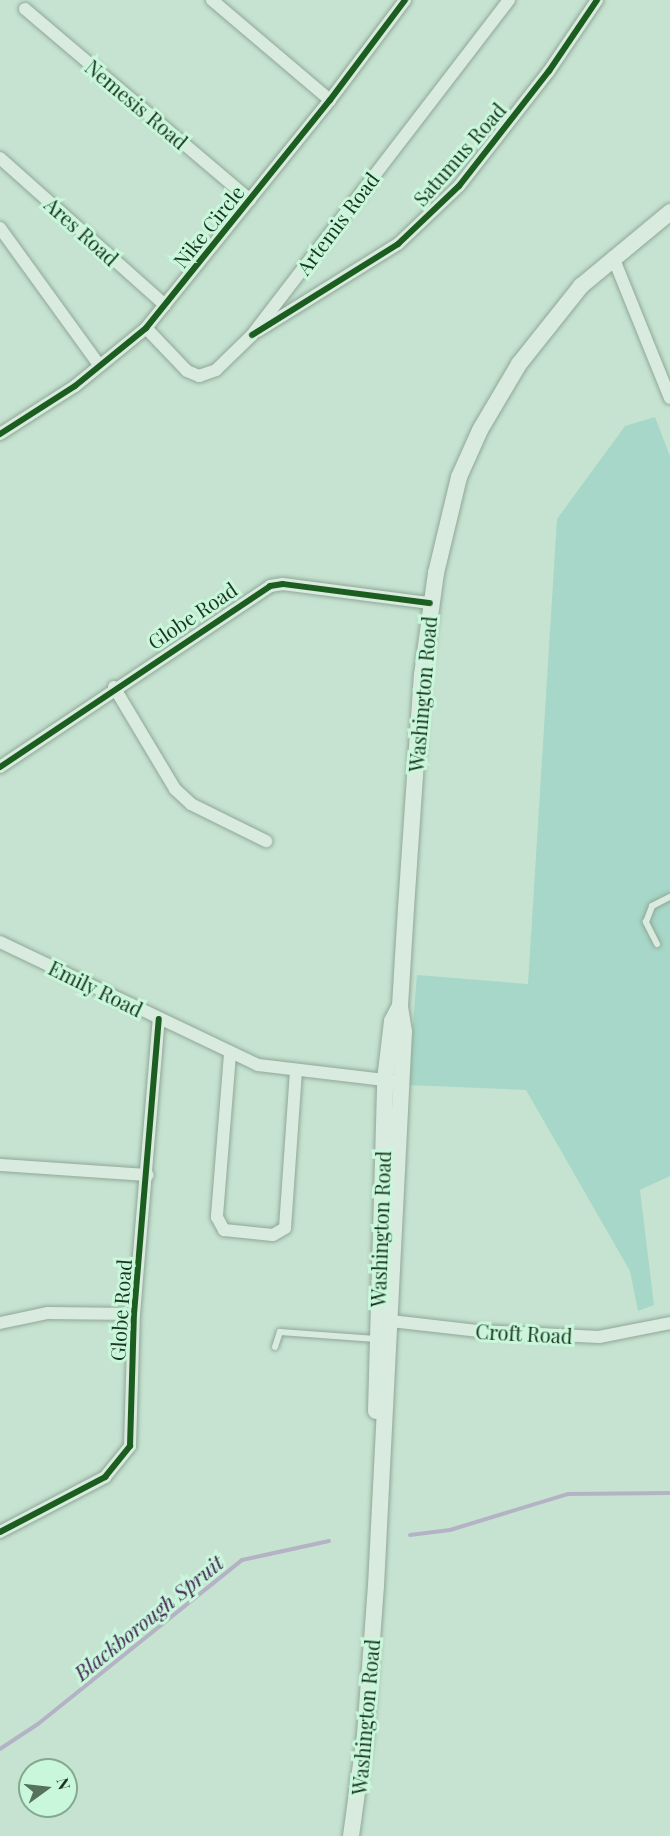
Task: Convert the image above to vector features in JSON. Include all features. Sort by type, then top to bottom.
[{"type":"main road","name":"Washington Road","points":[[351,1836],[365,1735],[381,1453],[386,1431],[384,1320],[393,1081],[404,1032],[400,1006],[430,603],[453,495],[480,430],[538,336],[581,286],[613,257],[670,212]]},
{"type":"main road","name":"Washington Road","points":[[381,1453],[375,1434],[377,1339],[384,1320]]},
{"type":"street","points":[[212,0],[330,100]]},
{"type":"street","name":"Artemis Road","points":[[146,328],[176,362],[199,376],[216,370],[252,335],[509,0]]},
{"type":"street","name":"Satumus Road","points":[[252,335],[398,244],[452,192],[543,80],[597,0]]},
{"type":"street","name":"Nike Circle","points":[[0,434],[50,404],[146,328],[330,100],[399,2]]},
{"type":"street","name":"Nemesis Road","points":[[25,9],[250,200]]},
{"type":"street","name":"Ares Road","points":[[0,158],[165,305]]},
{"type":"street","points":[[0,228],[100,366]]},
{"type":"street","points":[[613,257],[670,398]]},
{"type":"street","name":"Globe Road","points":[[0,767],[114,687],[270,585],[430,603]]},
{"type":"street","points":[[114,687],[175,789],[191,804],[266,841]]},
{"type":"street","name":"Emily Road","points":[[0,942],[230,1054],[270,1069],[393,1081]]},
{"type":"street","name":"Globe Road","points":[[0,1532],[105,1477],[121,1461],[130,1446],[134,1314],[148,1175],[159,1019]]},
{"type":"street","points":[[230,1054],[217,1217],[224,1230],[273,1235],[285,1228],[296,1072]]},
{"type":"street","points":[[0,1166],[148,1175]]},
{"type":"street","points":[[0,1323],[48,1313],[134,1314]]},
{"type":"street","name":"Croft Road","points":[[384,1320],[479,1331],[599,1337],[670,1323]]},
{"type":"lane","points":[[657,944],[646,921],[652,906],[670,897]]},
{"type":"lane","points":[[275,1347],[280,1332],[377,1339]]},
{"type":"shaded area","points":[[655,417],[670,456],[670,1176],[640,1190],[654,1305],[638,1311],[630,1271],[526,1090],[408,1085],[417,975],[528,984],[557,519],[625,426]]},
{"type":"waterway","name":"Blackborough Spruit","points":[[410,1535],[450,1530],[568,1494],[670,1493]]},
{"type":"waterway","name":"Blackborough Spruit","points":[[0,1749],[38,1724],[242,1560],[329,1541]]},
{"type":"cycle path","points":[[0,434],[75,386],[146,328],[330,100],[405,0]]},
{"type":"cycle path","points":[[252,335],[398,244],[459,186],[549,71],[597,0]]},
{"type":"cycle path","points":[[0,767],[270,586],[283,584],[430,603]]},
{"type":"cycle path","points":[[0,1532],[105,1477],[130,1446],[134,1314],[159,1019]]}]
